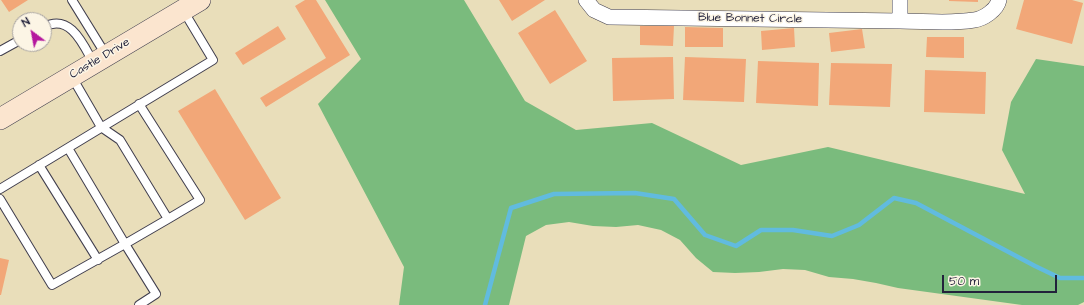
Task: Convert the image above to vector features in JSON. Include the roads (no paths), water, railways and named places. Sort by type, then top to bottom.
[{"type":"main road","name":"Castle Drive","points":[[0,119],[194,3]]},
{"type":"street","name":"Blue Bonnet Circle","points":[[586,0],[594,10],[609,17],[900,20],[945,22],[976,20],[988,14],[998,4],[999,0]]},
{"type":"street","points":[[900,0],[900,20]]},
{"type":"lane","points":[[72,0],[100,59]]},
{"type":"lane","points":[[0,189],[213,60],[194,3]]},
{"type":"lane","points":[[52,24],[56,23],[68,27],[100,59]]},
{"type":"lane","points":[[0,51],[12,44]]},
{"type":"lane","points":[[71,76],[101,127],[120,140],[168,219]]},
{"type":"lane","points":[[0,199],[52,285],[98,260],[200,200],[139,104]]},
{"type":"lane","points":[[68,148],[156,294],[139,305]]},
{"type":"lane","points":[[39,165],[98,260]]},
{"type":"waterway","points":[[485,305],[511,208],[554,194],[635,193],[674,199],[705,235],[736,246],[761,230],[793,230],[832,236],[859,225],[894,198],[916,203],[1060,278],[1084,278]]}]
